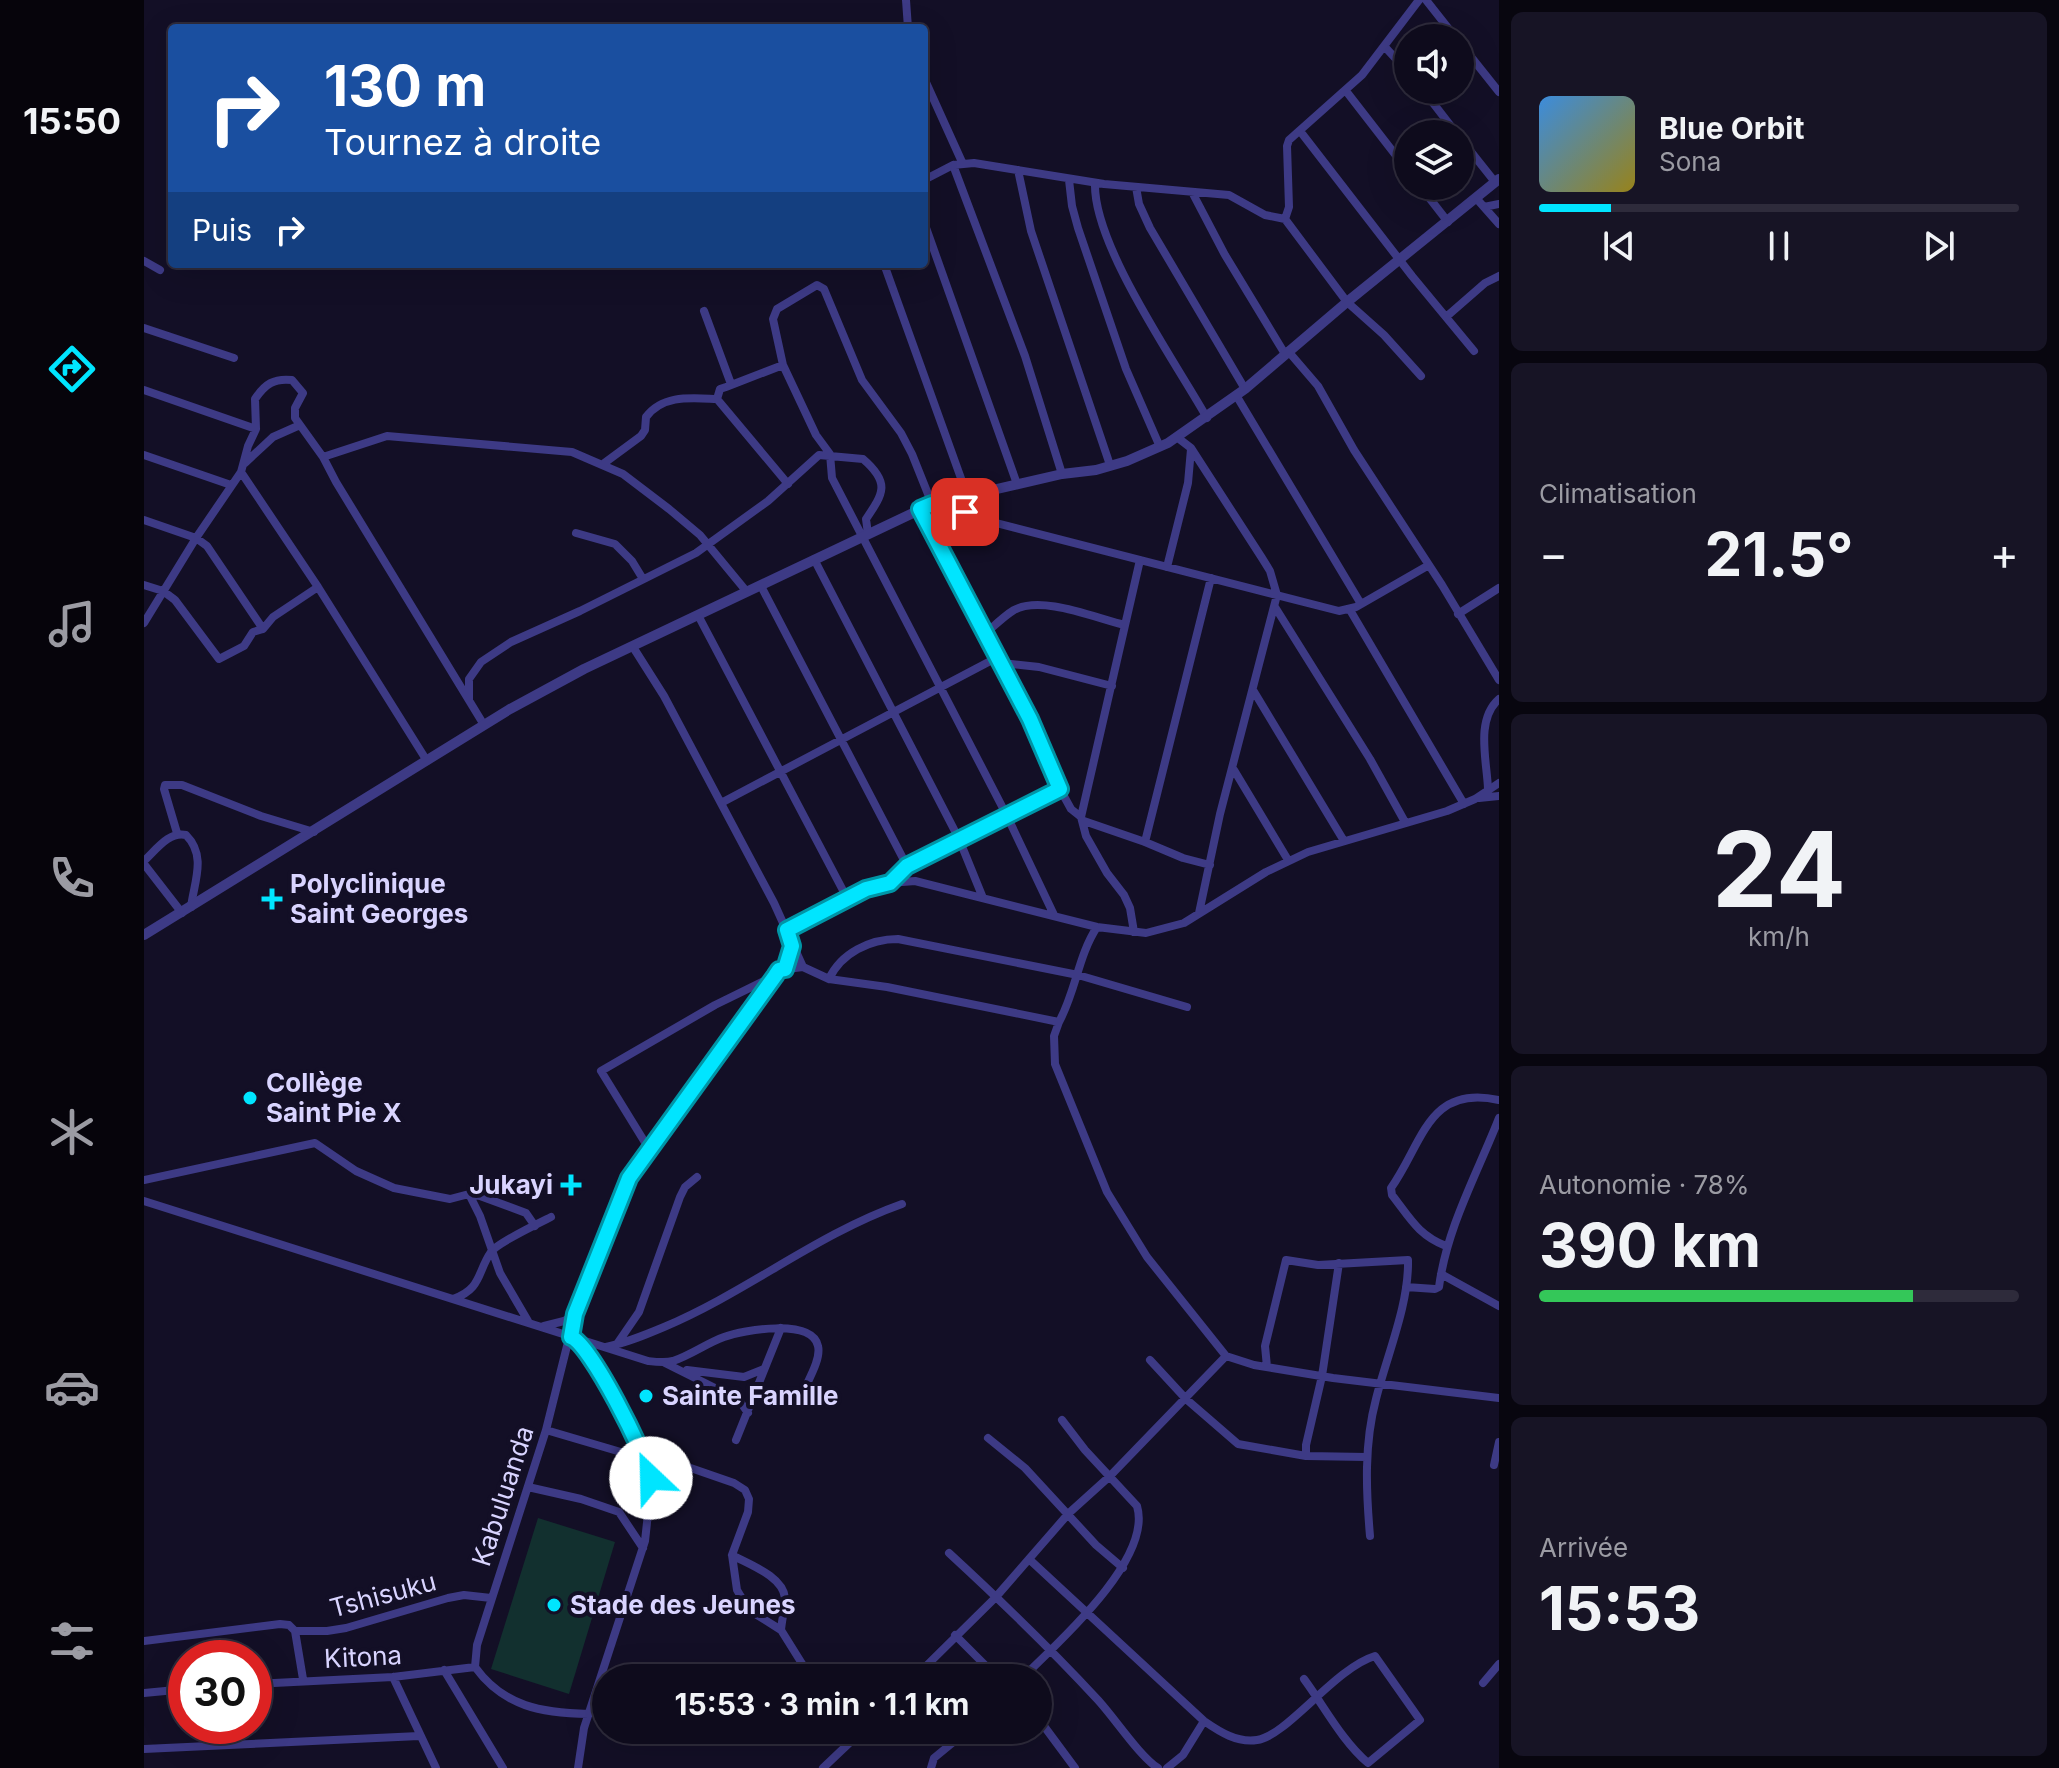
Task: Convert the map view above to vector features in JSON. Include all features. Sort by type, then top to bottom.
[{"type":"street","points":[[906,0],[908,24]]},
{"type":"street","points":[[1285,219],[1289,207],[1289,140],[1346,91],[1385,47],[1400,22],[1419,0]]},
{"type":"street","points":[[1426,0],[1445,24]]},
{"type":"street","points":[[1385,47],[1394,57]]},
{"type":"street","points":[[1474,61],[1499,92]]},
{"type":"street","points":[[928,88],[1025,356],[1062,474]]},
{"type":"street","points":[[1346,91],[1394,153]]},
{"type":"street","points":[[1434,104],[1446,120]]},
{"type":"street","points":[[1300,131],[1474,351]]},
{"type":"street","points":[[144,935],[560,681],[932,504],[1110,465],[1178,438],[1240,392],[1497,180],[1474,154]]},
{"type":"street","points":[[928,178],[958,164],[1095,183],[1229,195],[1265,215],[1285,219],[1347,302],[1362,313],[1421,376]]},
{"type":"street","points":[[1018,170],[1031,231],[1110,465]]},
{"type":"street","points":[[1069,180],[1078,228],[1126,369],[1160,447]]},
{"type":"street","points":[[1095,183],[1098,212],[1113,251],[1207,418]]},
{"type":"street","points":[[1136,187],[1139,204],[1150,228],[1361,604]]},
{"type":"street","points":[[1192,192],[1225,255],[1287,353],[1318,386],[1354,450],[1499,680]]},
{"type":"street","points":[[1476,198],[1499,224]]},
{"type":"street","points":[[1431,200],[1448,222]]},
{"type":"street","points":[[1484,207],[1499,204]]},
{"type":"street","points":[[928,233],[1017,484]]},
{"type":"street","points":[[144,261],[160,270]]},
{"type":"street","points":[[885,268],[967,495],[965,515]]},
{"type":"street","points":[[1446,317],[1485,283],[1499,276]]},
{"type":"street","points":[[1054,915],[865,536],[832,478],[830,454],[816,435],[783,365],[774,315],[786,303],[821,285],[862,380],[907,444],[932,504],[1339,611],[1350,610],[1429,565]]},
{"type":"street","points":[[704,311],[731,384]]},
{"type":"street","points":[[144,328],[234,358]]},
{"type":"street","points":[[717,399],[720,389],[783,365]]},
{"type":"street","points":[[427,761],[242,468],[256,429],[255,399],[268,384],[276,380],[292,380],[303,393],[293,413],[323,457],[343,495],[484,725]]},
{"type":"street","points":[[144,390],[256,429]]},
{"type":"street","points":[[603,464],[641,436],[646,417],[657,407],[676,399],[717,399]]},
{"type":"street","points":[[717,399],[788,484]]},
{"type":"street","points":[[144,623],[242,468],[273,437],[300,425]]},
{"type":"street","points":[[323,457],[387,436],[572,452],[623,474],[700,535],[747,592]]},
{"type":"street","points":[[1178,438],[1191,448],[1270,571],[1277,595],[1234,770],[1223,802],[1199,913]]},
{"type":"street","points":[[1167,567],[1188,483],[1191,448]]},
{"type":"street","points":[[471,704],[469,679],[481,662],[511,642],[696,553],[788,484],[815,458],[830,454],[863,459],[880,479],[880,502],[866,519],[865,536]]},
{"type":"street","points":[[144,455],[231,485]]},
{"type":"street","points":[[614,457],[623,474]]},
{"type":"street","points":[[920,509],[1030,719],[1071,809],[1082,819],[1183,858],[1210,865]]},
{"type":"street","points":[[144,520],[196,538],[207,546],[263,629]]},
{"type":"street","points":[[576,533],[615,544],[632,561],[643,579]]},
{"type":"street","points":[[696,553],[700,535]]},
{"type":"street","points":[[696,553],[713,554],[718,558]]},
{"type":"street","points":[[814,559],[959,839],[983,898]]},
{"type":"street","points":[[1134,932],[1130,908],[1086,836],[1082,819],[1140,560]]},
{"type":"street","points":[[1145,842],[1211,578]]},
{"type":"street","points":[[144,585],[163,591],[175,600],[219,659],[244,646],[253,632],[263,629],[273,617],[318,587]]},
{"type":"street","points":[[761,586],[907,866]]},
{"type":"street","points":[[1458,614],[1499,588]]},
{"type":"street","points":[[985,634],[1015,610],[1030,605],[1045,605],[1125,625]]},
{"type":"street","points":[[1275,607],[1370,759],[1405,822]]},
{"type":"street","points":[[1350,610],[1464,804]]},
{"type":"street","points":[[699,617],[847,898]]},
{"type":"street","points":[[633,647],[664,696],[721,803],[803,967]]},
{"type":"street","points":[[721,803],[893,712],[1000,660],[1112,686]]},
{"type":"street","points":[[1253,690],[1344,841]]},
{"type":"street","points":[[1488,789],[1484,753],[1486,732],[1489,712],[1499,699]]},
{"type":"street","points":[[1234,770],[1288,860]]},
{"type":"street","points":[[177,833],[164,789],[169,783],[177,783],[261,816],[314,832]]},
{"type":"street","points":[[787,930],[866,889],[915,881],[1097,927],[1146,933],[1170,928],[1288,860],[1464,804],[1499,783]]},
{"type":"street","points":[[890,883],[907,866],[1060,789]]},
{"type":"street","points":[[1475,799],[1499,796]]},
{"type":"street","points":[[177,833],[144,863],[186,910]]},
{"type":"street","points":[[177,833],[191,840],[196,853],[198,874],[186,910]]},
{"type":"street","points":[[1097,927],[1087,942],[1078,975],[1054,1036],[1055,1064],[1107,1192],[1147,1257],[1226,1356],[1267,1367],[1322,1376],[1499,1398]]},
{"type":"street","points":[[829,979],[835,967],[845,958],[876,941],[888,939],[913,941],[1078,975],[1187,1007]]},
{"type":"street","points":[[785,969],[792,946]]},
{"type":"street","points":[[649,1149],[601,1071],[715,1005],[775,976],[779,970],[803,967],[829,979],[887,987],[1059,1022]]},
{"type":"street","name":"Kabuluanda","points":[[475,1667],[477,1645],[491,1598],[574,1338],[575,1314],[625,1187],[649,1149],[775,976]]},
{"type":"street","points":[[1446,1246],[1426,1237],[1418,1229],[1392,1195],[1391,1188],[1427,1126],[1444,1106],[1464,1097],[1499,1100]]},
{"type":"street","points":[[1406,1287],[1438,1289],[1446,1246],[1499,1118]]},
{"type":"street","points":[[144,1180],[315,1143],[356,1171],[394,1188],[450,1199],[469,1194],[516,1208],[526,1213],[535,1226]]},
{"type":"street","points":[[617,1345],[639,1312],[680,1197],[685,1187],[697,1177]]},
{"type":"street","points":[[469,1194],[500,1273],[528,1321]]},
{"type":"street","points":[[144,1201],[574,1338],[664,1363],[739,1400],[748,1413]]},
{"type":"street","points":[[605,1347],[680,1320],[762,1277],[838,1230],[902,1204]]},
{"type":"street","points":[[452,1299],[462,1296],[476,1284],[492,1250],[551,1217]]},
{"type":"street","points":[[1267,1367],[1265,1346],[1286,1260],[1318,1265],[1406,1259],[1406,1287],[1370,1429],[1367,1457],[1370,1536]]},
{"type":"street","points":[[1306,1456],[1339,1263]]},
{"type":"street","points":[[1441,1274],[1499,1306]]},
{"type":"street","points":[[543,1326],[564,1321],[575,1314]]},
{"type":"street","points":[[664,1363],[724,1337],[781,1328],[806,1334],[818,1346],[805,1388]]},
{"type":"street","points":[[736,1440],[781,1328]]},
{"type":"street","points":[[574,1338],[605,1382],[649,1471],[651,1486],[643,1548],[580,1742],[578,1768]]},
{"type":"street","points":[[927,1664],[995,1598],[1069,1513],[1110,1476],[1226,1356]]},
{"type":"street","points":[[1150,1360],[1186,1399],[1238,1444],[1306,1456],[1367,1457]]},
{"type":"street","points":[[681,1369],[744,1377],[764,1369]]},
{"type":"street","points":[[744,1377],[755,1394]]},
{"type":"street","points":[[739,1400],[755,1394]]},
{"type":"street","points":[[1036,1664],[1123,1568],[1134,1547],[1140,1516],[1137,1506],[1062,1420]]},
{"type":"street","points":[[546,1430],[642,1456]]},
{"type":"street","points":[[988,1438],[1025,1468],[1096,1545],[1123,1568]]},
{"type":"street","points":[[631,1455],[635,1440]]},
{"type":"street","points":[[635,1440],[682,1465],[734,1483],[745,1490],[749,1499],[748,1512],[732,1555],[737,1590],[749,1610],[781,1630],[802,1664]]},
{"type":"street","points":[[1494,1465],[1499,1442]]},
{"type":"street","points":[[528,1487],[581,1499],[619,1512],[643,1548]]},
{"type":"street","points":[[949,1553],[1051,1650],[1158,1768]]},
{"type":"street","points":[[732,1555],[771,1577],[783,1590],[781,1630]]},
{"type":"street","points":[[1030,1560],[1204,1721],[1233,1738],[1259,1740],[1278,1729],[1316,1695],[1354,1667],[1375,1656],[1420,1720],[1368,1763],[1316,1695],[1304,1679]]},
{"type":"street","name":"Tshisuku","points":[[144,1641],[280,1624],[289,1625],[295,1631],[327,1631],[464,1595],[491,1598]]},
{"type":"street","points":[[295,1631],[303,1679]]},
{"type":"street","points":[[955,1635],[984,1664]]},
{"type":"street","points":[[1483,1683],[1499,1664]]},
{"type":"street","points":[[475,1667],[486,1683],[520,1703],[554,1713],[589,1714]]},
{"type":"street","name":"Kitona","points":[[272,1682],[393,1677],[475,1667]]},
{"type":"street","points":[[444,1670],[503,1768]]},
{"type":"street","points":[[393,1677],[436,1768]]},
{"type":"street","points":[[144,1693],[168,1691]]},
{"type":"street","points":[[1167,1768],[1183,1755],[1204,1721]]},
{"type":"street","points":[[144,1749],[419,1736]]},
{"type":"street","points":[[1052,1737],[1075,1768]]},
{"type":"street","points":[[931,1768],[934,1758],[951,1744]]},
{"type":"street","points":[[823,1768],[846,1746]]},
{"type":"green space","points":[[538,1518],[615,1542],[569,1694],[491,1669]]},
{"type":"place","name":"Polyclinique Saint Georges","points":[[272,899]]},
{"type":"place","name":"Collège Saint Pie X","points":[[250,1098]]},
{"type":"place","name":"Jukayi","points":[[571,1185]]},
{"type":"place","name":"Sainte Famille","points":[[646,1396]]},
{"type":"place","name":"Stade des Jeunes","points":[[554,1605]]},
{"type":"route","points":[[651,1478],[609,1390],[586,1351],[577,1339],[571,1337],[575,1314],[629,1178],[707,1066],[779,970],[785,969],[792,946],[787,930],[866,889],[890,883],[907,866],[1060,789],[1030,719],[920,509],[932,504],[965,515],[965,512]]}]
